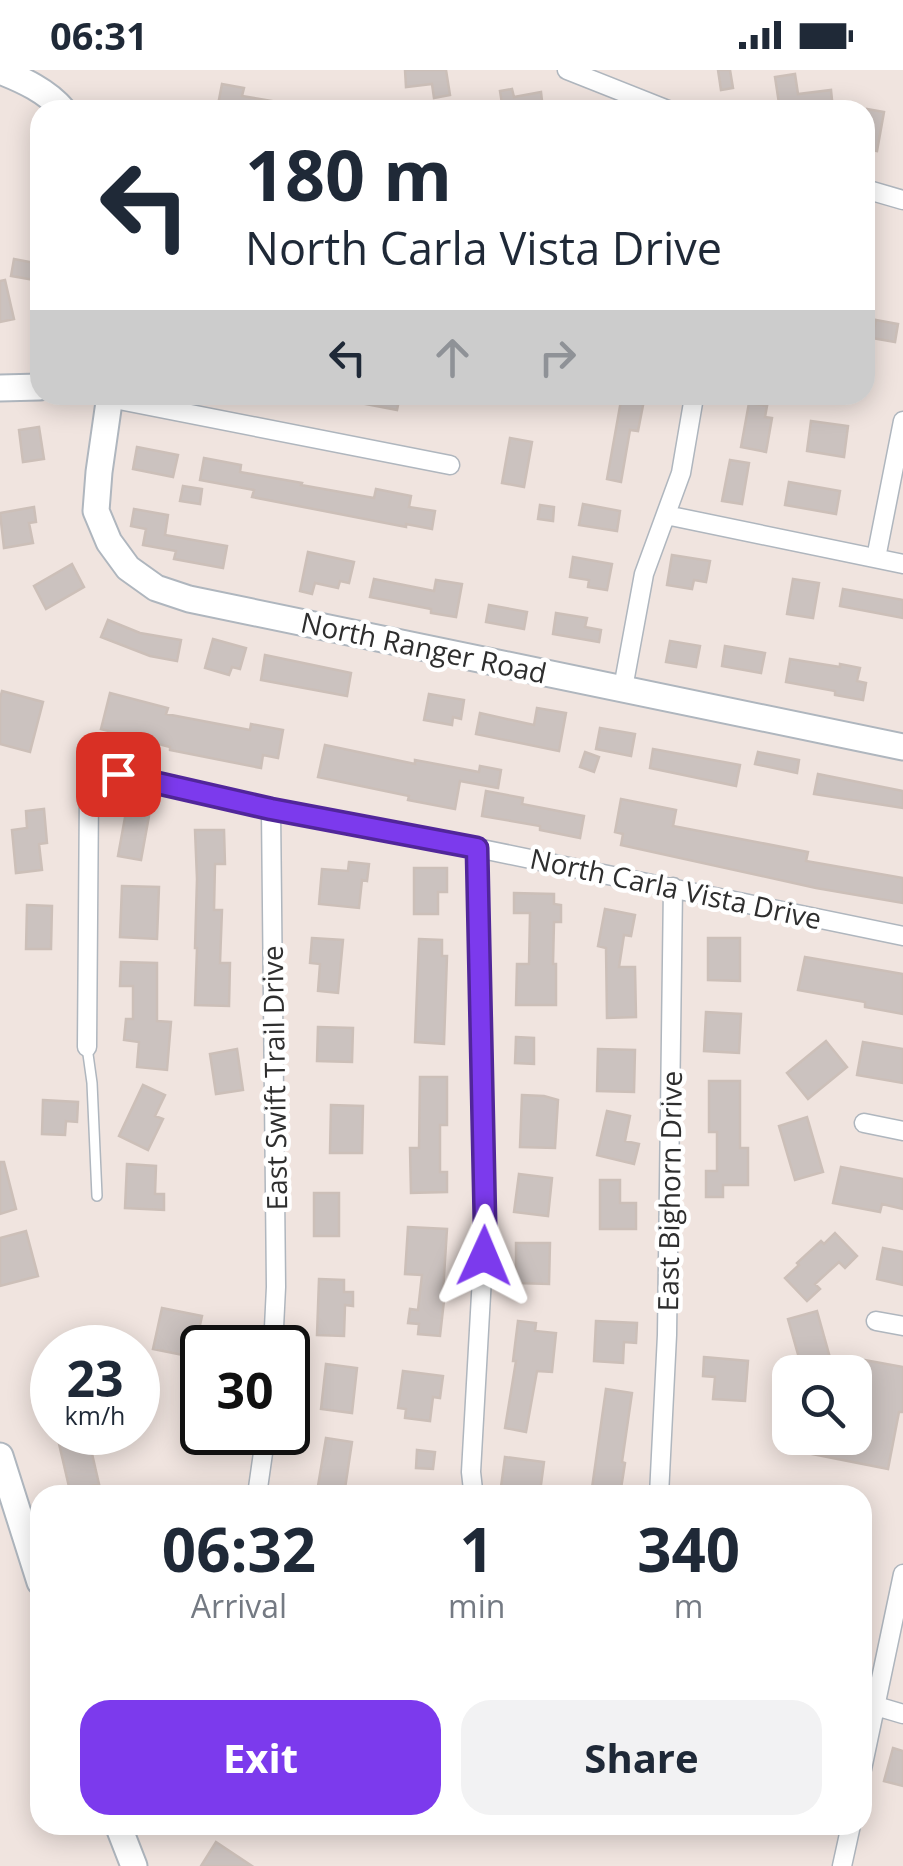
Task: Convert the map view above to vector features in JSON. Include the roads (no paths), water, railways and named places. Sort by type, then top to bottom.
[{"type":"street","points":[[568,70],[643,100]]},
{"type":"street","points":[[0,71],[55,100]]},
{"type":"street","points":[[875,191],[903,200]]},
{"type":"street","points":[[0,388],[30,387]]},
{"type":"street","name":"North Ranger Road","points":[[103,405],[96,511],[109,542],[128,568],[156,588],[208,603],[903,747]]},
{"type":"street","points":[[149,405],[450,465]]},
{"type":"street","points":[[623,688],[644,574],[680,473],[693,405]]},
{"type":"street","points":[[876,558],[903,421]]},
{"type":"street","points":[[666,515],[903,564]]},
{"type":"street","name":"North Carla Vista Drive","points":[[87,1047],[89,791],[96,776],[118,774],[271,809],[903,936]]},
{"type":"street","name":"East Swift Trail Drive","points":[[271,809],[274,1325]]},
{"type":"street","points":[[472,1485],[485,1224],[477,848]]},
{"type":"street","name":"East Bighorn Drive","points":[[660,1485],[667,1335],[674,888]]},
{"type":"street","points":[[864,1123],[903,1131]]},
{"type":"street","points":[[876,1321],[903,1326]]},
{"type":"street","points":[[258,1485],[263,1455]]},
{"type":"street","points":[[0,1456],[8,1508],[30,1559]]},
{"type":"street","points":[[872,1724],[903,1574]]},
{"type":"street","points":[[876,1706],[903,1714]]},
{"type":"street","points":[[122,1835],[134,1866]]},
{"type":"street","points":[[842,1866],[849,1835]]},
{"type":"lane","points":[[87,1047],[97,1196]]}]
